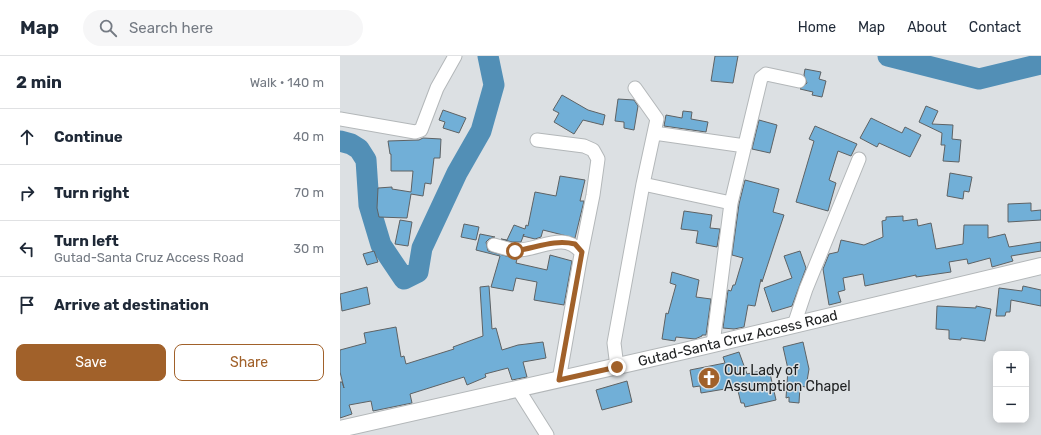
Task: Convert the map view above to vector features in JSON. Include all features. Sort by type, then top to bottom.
[{"type":"main road","name":"Gutad-Santa Cruz Access Road","points":[[340,429],[617,367],[1041,266]]},
{"type":"street","points":[[340,119],[415,132],[421,130],[437,88],[456,56]]},
{"type":"street","points":[[713,344],[731,203],[760,78],[766,74],[799,81]]},
{"type":"street","points":[[617,367],[614,343],[643,184],[657,119],[636,88]]},
{"type":"street","points":[[654,133],[745,146]]},
{"type":"street","points":[[537,140],[584,146],[593,150],[598,159],[593,195],[559,380]]},
{"type":"street","points":[[794,325],[806,289],[859,160]]},
{"type":"street","points":[[643,184],[731,203]]},
{"type":"street","points":[[494,245],[515,251],[530,249],[553,242],[568,242],[575,244],[582,252]]},
{"type":"street","points":[[518,389],[547,435]]},
{"type":"building","points":[[715,56],[738,56],[733,83],[711,81]]},
{"type":"building","points":[[805,69],[821,72],[819,79],[826,81],[822,97],[812,95],[813,92],[800,89],[807,83],[804,75]]},
{"type":"building","points":[[562,95],[588,110],[605,115],[603,125],[583,120],[574,134],[554,122],[559,113],[553,110]]},
{"type":"building","points":[[618,99],[634,100],[638,106],[634,130],[624,128],[624,122],[615,121]]},
{"type":"building","points":[[926,106],[938,111],[932,124],[953,125],[952,139],[961,140],[959,162],[943,161],[945,145],[941,145],[942,133],[919,122]]},
{"type":"building","points":[[443,110],[466,118],[459,133],[443,128],[445,122],[439,120]]},
{"type":"building","points":[[683,111],[692,112],[691,119],[708,122],[706,132],[664,126],[666,115],[682,118]]},
{"type":"building","points":[[871,118],[902,133],[905,127],[921,135],[910,157],[879,143],[877,147],[860,138]]},
{"type":"building","points":[[759,120],[777,125],[770,153],[752,149]]},
{"type":"building","points":[[815,126],[857,144],[851,156],[838,151],[829,180],[836,183],[828,211],[796,202],[814,141],[809,139]]},
{"type":"building","points":[[423,138],[441,139],[440,158],[434,158],[431,184],[425,183],[423,196],[411,194],[407,218],[379,217],[377,208],[378,188],[392,187],[392,189],[411,192],[413,171],[391,171],[391,154],[388,141],[419,140]]},
{"type":"building","points":[[950,173],[972,177],[969,192],[964,191],[963,199],[947,196]]},
{"type":"building","points":[[560,176],[585,180],[580,201],[584,201],[575,238],[543,230],[541,237],[535,239],[523,236],[521,242],[512,242],[501,239],[507,240],[514,225],[525,229],[526,225],[528,226],[535,192],[556,196]]},
{"type":"building","points":[[745,180],[779,189],[773,212],[784,215],[762,282],[761,279],[755,306],[748,305],[744,327],[734,329],[723,328],[728,290],[731,291],[733,285],[735,285],[743,258],[732,255],[739,204]]},
{"type":"building","points":[[1031,203],[1031,211],[1041,210],[1041,220],[1008,222],[1008,204]]},
{"type":"building","points":[[684,211],[712,215],[710,228],[720,229],[717,247],[696,243],[698,231],[681,229]]},
{"type":"building","points":[[903,216],[903,221],[917,219],[918,226],[931,223],[936,249],[963,244],[964,225],[988,225],[988,238],[1005,234],[1009,247],[1041,242],[1041,251],[1011,256],[1013,261],[992,267],[990,258],[968,264],[967,259],[949,262],[951,272],[916,277],[916,275],[865,286],[863,274],[843,278],[845,290],[838,292],[841,302],[829,305],[823,269],[829,254],[838,252],[841,240],[864,245],[883,237],[882,221],[886,220],[886,217]]},
{"type":"building","points":[[400,220],[412,222],[408,246],[395,244]]},
{"type":"building","points":[[464,224],[479,227],[476,240],[461,237]]},
{"type":"building","points":[[480,234],[495,237],[486,242],[488,251],[517,259],[516,263],[547,270],[550,255],[572,261],[564,305],[534,300],[537,282],[516,278],[513,291],[491,287],[500,256],[476,250]]},
{"type":"building","points":[[374,251],[378,262],[367,265],[363,254]]},
{"type":"building","points":[[800,251],[806,268],[792,306],[772,312],[764,288],[792,278],[784,256]]},
{"type":"building","points":[[672,272],[699,280],[696,297],[711,299],[706,335],[702,335],[695,339],[676,337],[675,341],[662,339],[666,313],[668,314],[676,285],[670,283]]},
{"type":"building","points":[[489,286],[492,329],[496,328],[502,350],[518,345],[543,342],[546,358],[523,362],[527,377],[512,380],[508,368],[485,374],[486,377],[467,385],[464,377],[410,394],[412,403],[373,411],[371,401],[349,405],[352,414],[340,418],[340,382],[342,382],[344,388],[340,372],[340,350],[366,343],[364,333],[396,327],[401,357],[404,356],[406,364],[454,349],[453,347],[483,336],[480,287]]},
{"type":"building","points":[[1023,286],[1041,290],[1041,306],[1011,300],[1010,312],[1006,312],[1005,316],[996,316],[999,288],[1022,291]]},
{"type":"building","points":[[367,287],[370,304],[342,311],[340,294]]},
{"type":"building","points":[[937,306],[976,308],[976,306],[991,309],[985,341],[961,338],[961,340],[949,339],[949,330],[936,329]]},
{"type":"building","points":[[803,342],[809,369],[806,387],[800,386],[799,403],[789,402],[789,397],[786,398],[788,369],[783,347]]},
{"type":"building","points":[[739,352],[747,374],[769,369],[776,400],[745,407],[744,403],[741,403],[737,387],[701,393],[700,386],[693,387],[690,370],[725,363],[723,357]]},
{"type":"building","points":[[627,381],[632,402],[602,410],[596,390]]},
{"type":"waterway","points":[[340,141],[351,144],[359,149],[366,160],[369,205],[381,245],[404,279],[418,272],[422,248],[457,173],[481,131],[494,85],[488,56]]},
{"type":"waterway","points":[[888,56],[979,79],[1041,64]]},
{"type":"place","name":"Our Lady of Assumption Chapel","points":[[709,378]]},
{"type":"route","points":[[515,251],[530,249],[553,242],[568,242],[575,244],[582,252],[559,380],[617,367]]}]
